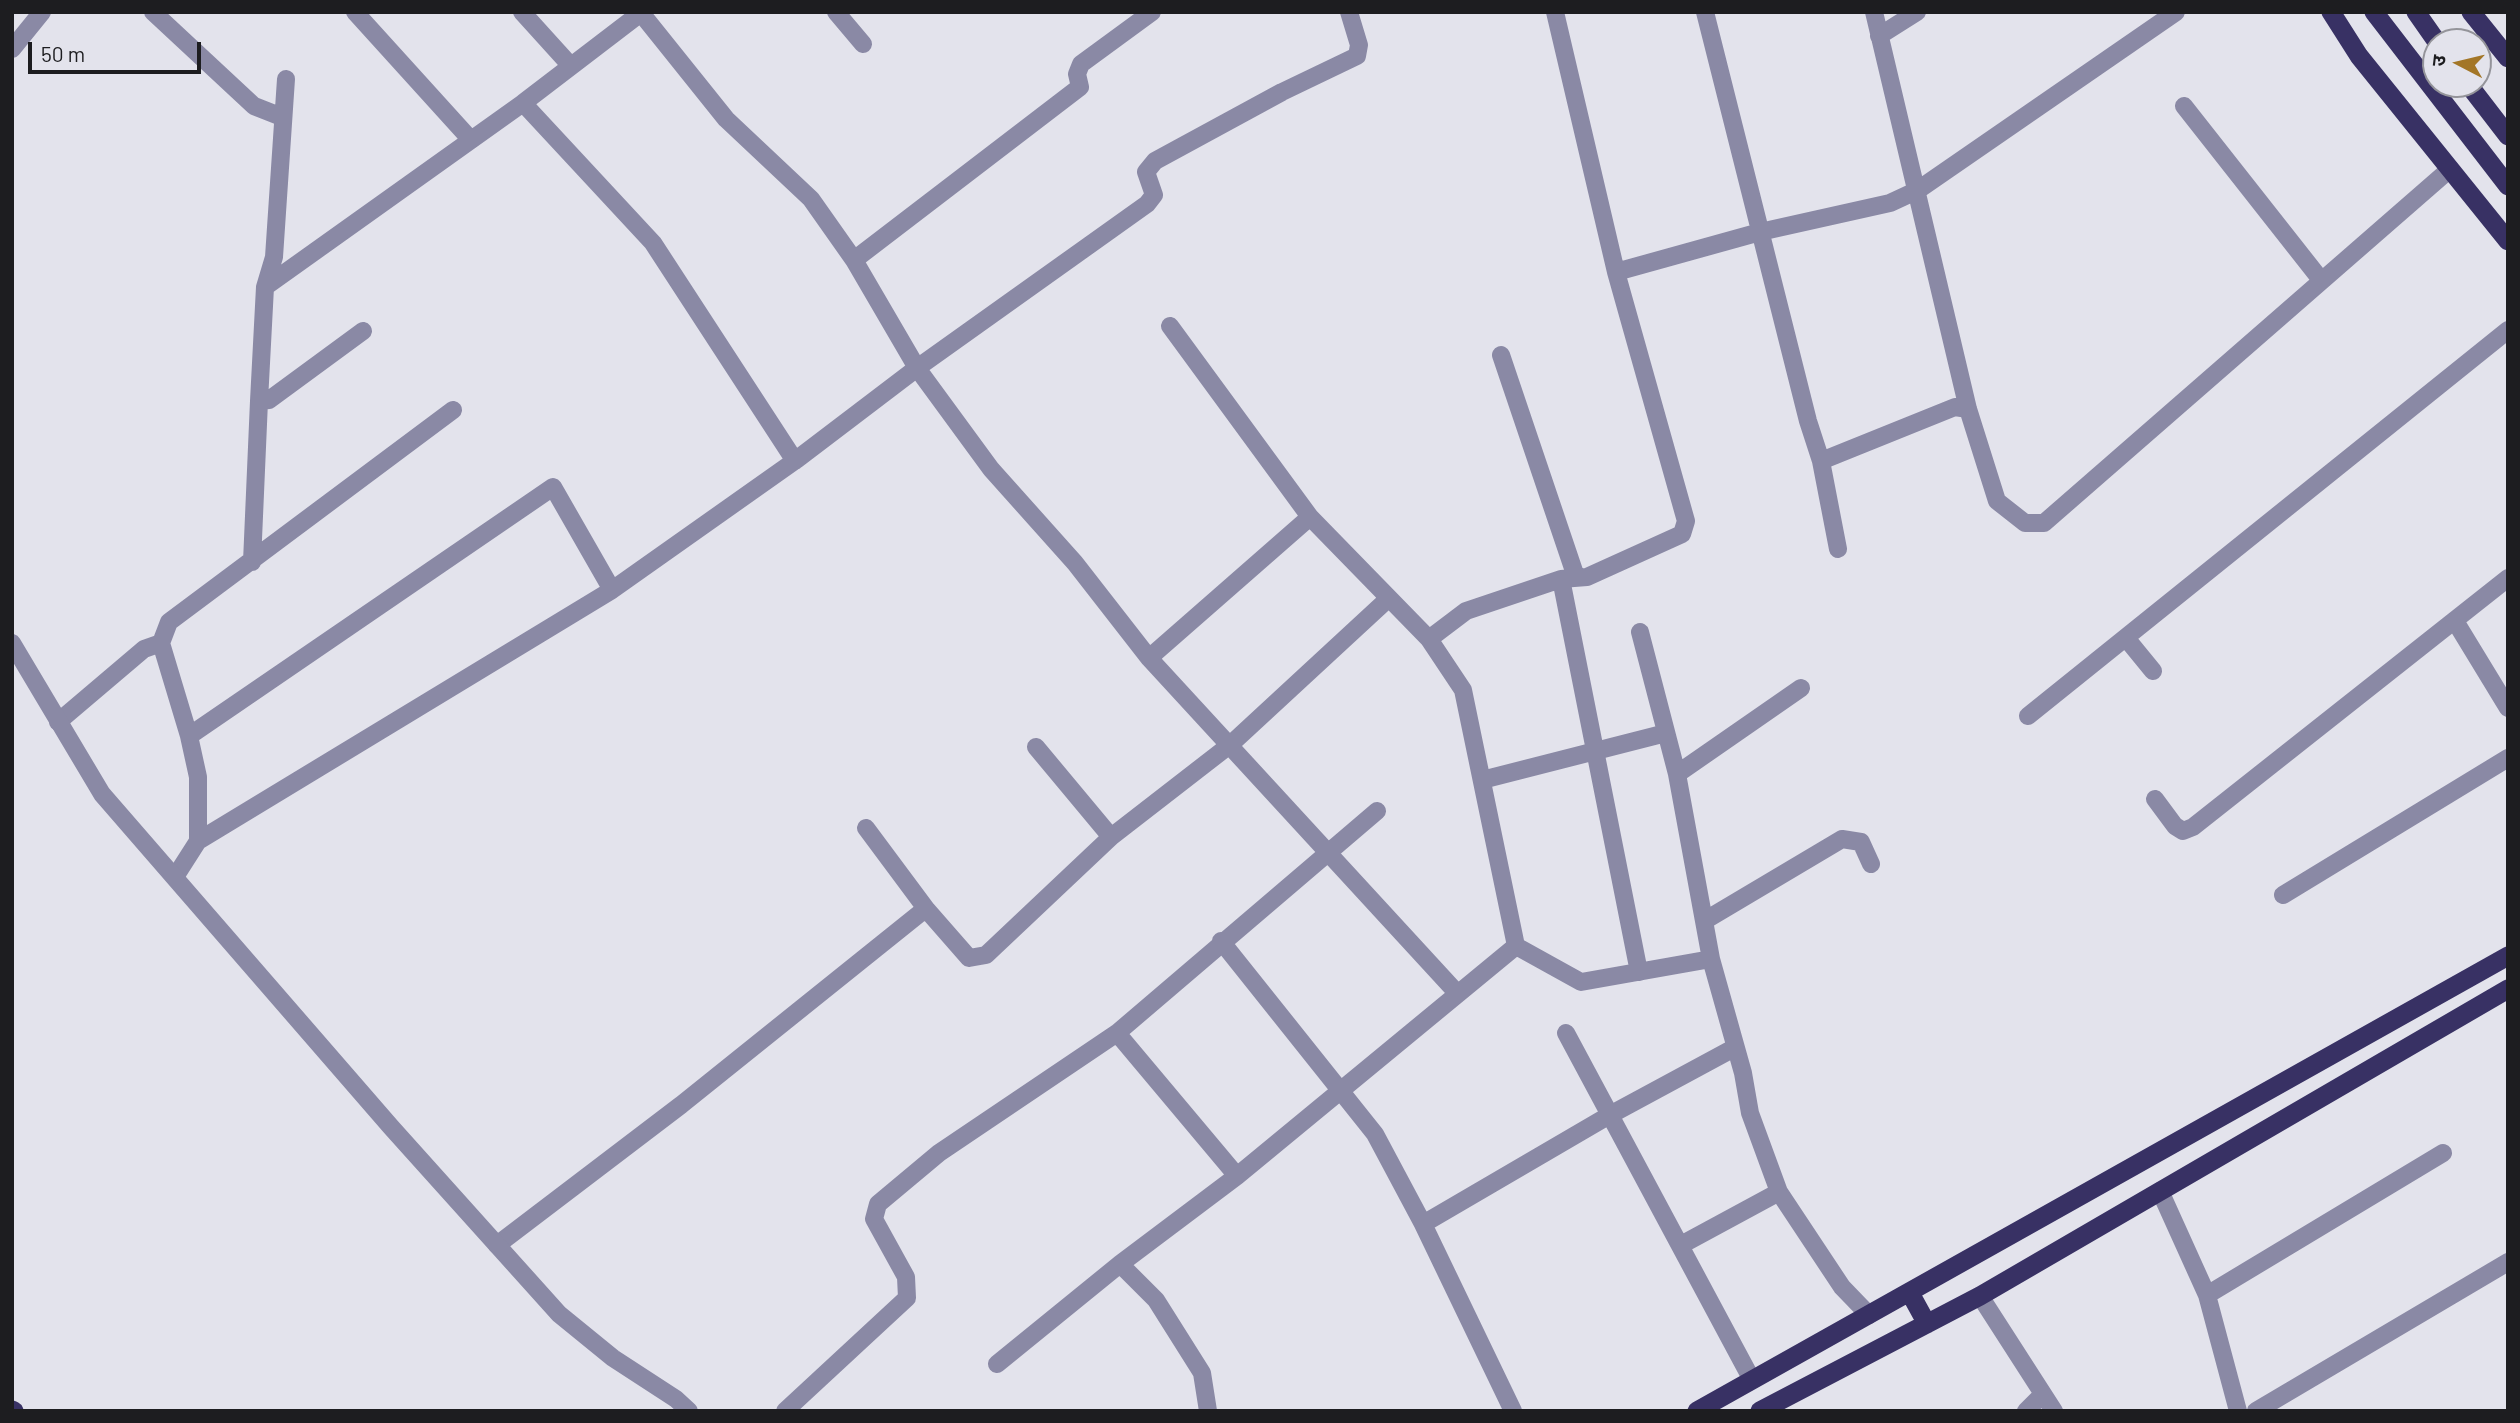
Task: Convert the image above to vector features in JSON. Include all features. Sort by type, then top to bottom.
[{"type":"highway","points":[[2331,12],[2359,56],[2508,241]]},
{"type":"highway","points":[[2374,12],[2508,186]]},
{"type":"highway","points":[[2416,12],[2427,28]]},
{"type":"highway","points":[[2471,12],[2508,58]]},
{"type":"highway","points":[[2479,98],[2508,136]]},
{"type":"highway","points":[[1697,1411],[2508,956]]},
{"type":"highway","points":[[1760,1411],[1980,1296],[2508,989]]},
{"type":"highway","points":[[1910,1293],[1927,1324]]},
{"type":"street","points":[[12,49],[42,12]]},
{"type":"street","points":[[153,12],[254,106],[282,117]]},
{"type":"street","points":[[355,12],[471,140]]},
{"type":"street","points":[[522,12],[570,65]]},
{"type":"street","points":[[265,287],[523,103],[642,12],[726,119],[811,199],[854,260],[917,368],[992,469],[1074,563],[1149,658],[1231,744],[1458,994]]},
{"type":"street","points":[[836,12],[863,44]]},
{"type":"street","points":[[854,260],[1080,87],[1077,74],[1081,64],[1152,12]]},
{"type":"street","points":[[175,877],[198,841],[612,590],[795,461],[917,368],[1147,204],[1154,195],[1146,172],[1155,162],[1282,92],[1357,56],[1359,45],[1349,12]]},
{"type":"street","points":[[1430,639],[1466,611],[1568,578],[1587,577],[1682,534],[1686,522],[1616,272],[1555,12]]},
{"type":"street","points":[[1705,12],[1821,461],[1838,549]]},
{"type":"street","points":[[1874,12],[1968,409],[1997,501],[2025,523],[2044,523],[2450,169]]},
{"type":"street","points":[[1880,37],[1917,12]]},
{"type":"street","points":[[1616,272],[1760,232],[1890,203],[1918,190],[2176,12]]},
{"type":"street","points":[[253,562],[265,287],[274,257],[286,79]]},
{"type":"street","points":[[523,103],[653,243],[795,461]]},
{"type":"street","points":[[2184,106],[2321,280]]},
{"type":"street","points":[[1170,326],[1310,517],[1430,639],[1463,690],[1516,946],[1581,982],[1711,959]]},
{"type":"street","points":[[2028,716],[2508,330]]},
{"type":"street","points":[[260,401],[268,400],[363,331]]},
{"type":"street","points":[[1501,355],[1568,578],[1639,972]]},
{"type":"street","points":[[1821,461],[1955,407],[1968,409]]},
{"type":"street","points":[[198,841],[198,777],[190,736],[161,643],[169,622],[253,562],[453,410]]},
{"type":"street","points":[[190,736],[553,487],[612,590]]},
{"type":"street","points":[[1149,658],[1310,517]]},
{"type":"street","points":[[2155,799],[2175,826],[2183,831],[2193,827],[2508,578]]},
{"type":"street","points":[[866,828],[927,910],[969,958],[986,954],[1111,837],[1231,744],[1389,598]]},
{"type":"street","points":[[2455,621],[2508,708]]},
{"type":"street","points":[[1640,632],[1677,774],[1711,959],[1750,1113],[1779,1192],[1842,1287],[1869,1315]]},
{"type":"street","points":[[2126,638],[2153,671]]},
{"type":"street","points":[[12,643],[102,794],[497,1245],[559,1314],[613,1358],[676,1399],[689,1411]]},
{"type":"street","points":[[58,722],[145,649],[161,643]]},
{"type":"street","points":[[1677,774],[1801,688]]},
{"type":"street","points":[[1482,780],[1666,733]]},
{"type":"street","points":[[1036,747],[1111,837]]},
{"type":"street","points":[[2283,895],[2508,758]]},
{"type":"street","points":[[785,1411],[907,1298],[906,1277],[873,1219],[878,1204],[939,1153],[1117,1033],[1221,941],[1377,811]]},
{"type":"street","points":[[1704,921],[1842,839],[1861,842],[1871,864]]},
{"type":"street","points":[[497,1245],[681,1105],[927,910]]},
{"type":"street","points":[[1221,941],[1375,1134],[1423,1224],[1513,1411]]},
{"type":"street","points":[[997,1364],[1120,1264],[1237,1176],[1516,946]]},
{"type":"street","points":[[1117,1033],[1237,1176]]},
{"type":"street","points":[[1566,1033],[1608,1116],[1681,1245],[1752,1380]]},
{"type":"street","points":[[1423,1224],[1608,1116],[1734,1048]]},
{"type":"street","points":[[2207,1295],[2442,1153]]},
{"type":"street","points":[[2160,1191],[2207,1295],[2238,1411]]},
{"type":"street","points":[[1681,1245],[1779,1192]]},
{"type":"street","points":[[2256,1411],[2508,1262]]},
{"type":"street","points":[[1120,1264],[1156,1300],[1202,1373],[1208,1411]]},
{"type":"street","points":[[1980,1296],[2054,1411]]},
{"type":"street","points":[[2026,1411],[2043,1394]]}]
